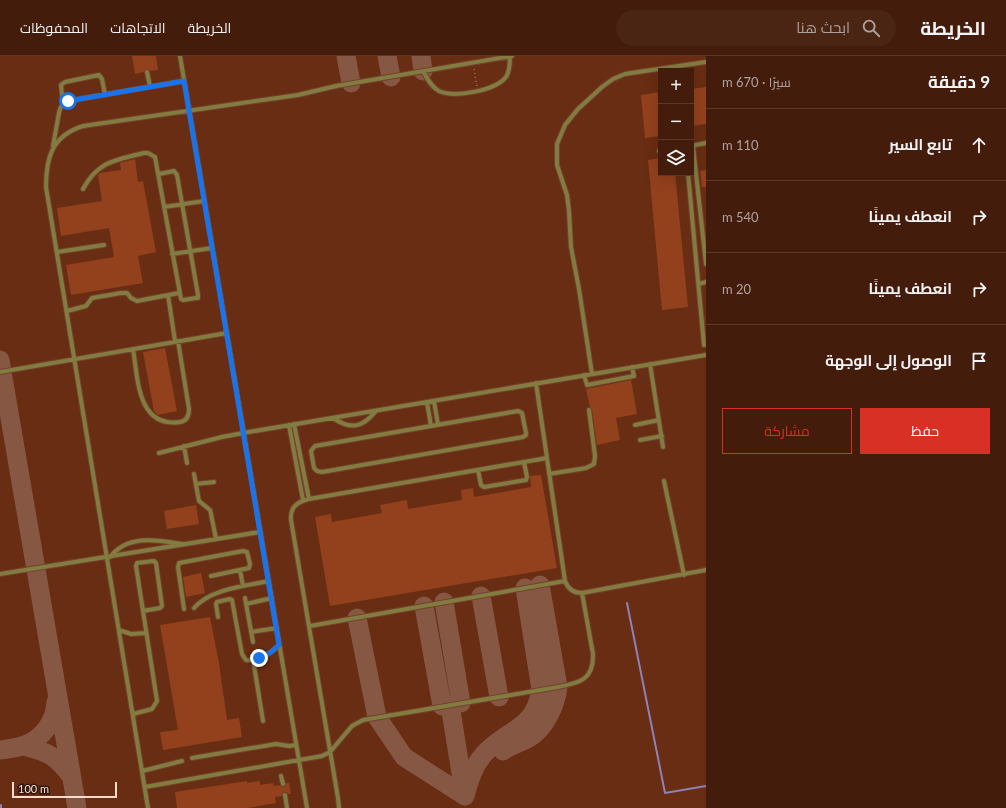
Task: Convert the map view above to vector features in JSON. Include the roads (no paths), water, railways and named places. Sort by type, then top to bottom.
[{"type":"lane","points":[[180,56],[307,808]]},
{"type":"lane","points":[[148,808],[119,630],[109,557],[46,187],[48,159],[53,148],[61,138],[71,130],[83,126],[298,95],[336,86],[423,71],[473,63],[511,56],[510,67],[506,77],[497,85],[477,91],[450,94],[438,90],[423,71]]},
{"type":"lane","points":[[592,374],[571,247],[567,196],[557,165],[557,144],[565,125],[578,109],[613,79],[625,74],[706,62]]},
{"type":"lane","points":[[147,72],[150,86]]},
{"type":"lane","points":[[53,148],[60,108],[63,103],[61,85],[65,82],[99,75],[102,79],[105,95]]},
{"type":"lane","points":[[63,103],[184,81]]},
{"type":"lane","points":[[694,146],[706,143]]},
{"type":"lane","points":[[83,189],[88,179],[104,164],[144,153],[148,153],[155,157],[172,254],[182,300],[196,298],[198,296],[176,173],[172,171],[159,174]]},
{"type":"lane","points":[[694,160],[706,264]]},
{"type":"lane","points":[[688,176],[704,345]]},
{"type":"lane","points":[[688,181],[697,180]]},
{"type":"lane","points":[[164,207],[204,201]]},
{"type":"lane","points":[[57,252],[104,245]]},
{"type":"lane","points":[[172,254],[212,248]]},
{"type":"lane","points":[[699,284],[706,282]]},
{"type":"lane","points":[[67,311],[83,307],[92,298],[121,293],[127,293],[131,298],[138,301],[180,293]]},
{"type":"lane","points":[[133,349],[140,393],[148,411],[154,417],[168,422],[182,422],[187,419],[189,409],[168,296]]},
{"type":"lane","points":[[0,372],[227,333]]},
{"type":"lane","points":[[159,453],[243,433],[706,354]]},
{"type":"lane","points":[[650,364],[663,447]]},
{"type":"lane","points":[[584,375],[587,385],[634,376],[632,367]]},
{"type":"lane","points":[[536,384],[565,581],[567,586],[576,593],[582,593],[706,570]]},
{"type":"lane","points":[[434,401],[438,424]]},
{"type":"lane","points":[[427,402],[431,426]]},
{"type":"lane","points":[[332,418],[344,425],[356,426],[367,421],[376,410]]},
{"type":"lane","points":[[550,474],[586,468],[594,464],[595,456],[589,410]]},
{"type":"lane","points":[[520,412],[523,414],[526,435],[523,437],[322,472],[317,471],[314,468],[311,451],[315,446],[431,426],[520,412]]},
{"type":"lane","points":[[634,425],[659,420]]},
{"type":"lane","points":[[294,424],[309,499]]},
{"type":"lane","points":[[289,426],[303,500]]},
{"type":"lane","points":[[640,440],[662,436]]},
{"type":"lane","points":[[184,446],[187,463]]},
{"type":"lane","points":[[339,808],[291,514],[293,508],[297,503],[303,500],[547,458]]},
{"type":"lane","points":[[478,470],[481,485],[484,487],[526,480],[524,462]]},
{"type":"lane","points":[[194,474],[199,500],[210,510],[216,539]]},
{"type":"lane","points":[[664,481],[684,574]]},
{"type":"lane","points":[[196,484],[214,482]]},
{"type":"lane","points":[[0,574],[260,532]]},
{"type":"lane","points":[[109,557],[124,544],[137,540],[187,544]]},
{"type":"lane","points":[[184,609],[178,567],[179,563],[246,551],[248,554],[249,568],[211,576]]},
{"type":"lane","points":[[133,714],[152,709],[157,701],[146,633],[136,564],[138,562],[154,560],[156,563],[162,606],[160,608],[143,611]]},
{"type":"lane","points":[[240,570],[243,586]]},
{"type":"lane","points":[[194,608],[198,603],[213,594],[269,581]]},
{"type":"lane","points":[[310,626],[565,581]]},
{"type":"lane","points":[[145,787],[322,756],[330,752],[352,726],[363,720],[574,684],[583,680],[590,673],[593,664],[593,654],[582,593]]},
{"type":"lane","points":[[245,598],[253,642]]},
{"type":"lane","points":[[246,604],[272,598]]},
{"type":"lane","points":[[218,617],[217,602],[230,599],[232,600],[242,654],[246,660],[253,660],[270,653],[279,645]]},
{"type":"lane","points":[[251,632],[276,628]]},
{"type":"lane","points":[[119,630],[131,634],[146,633]]},
{"type":"lane","points":[[253,660],[263,721]]},
{"type":"lane","points":[[192,758],[276,744],[289,746],[296,745]]},
{"type":"lane","points":[[142,771],[182,761]]},
{"type":"lane","points":[[281,776],[282,784]]},
{"type":"lane","points":[[284,795],[287,808]]},
{"type":"waterway","points":[[627,603],[665,793],[706,786]]}]
